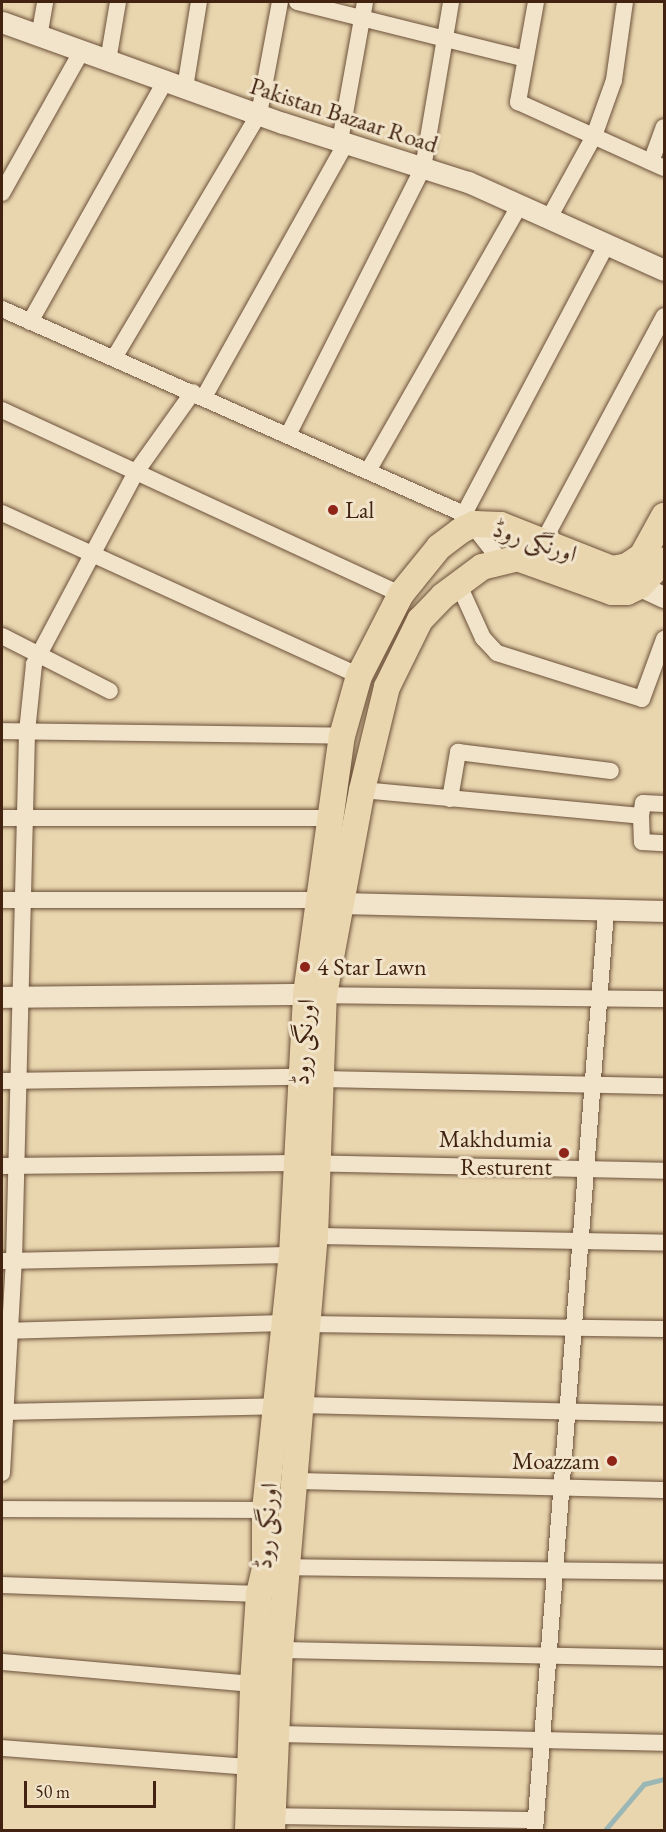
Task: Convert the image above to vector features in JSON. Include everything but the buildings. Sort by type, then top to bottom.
[{"type":"main road","points":[[620,567],[642,556],[664,516]]},
{"type":"main road","name":"اورنگی روڈ","points":[[329,902],[329,818],[342,736],[359,676],[401,594],[439,547],[469,519],[501,525],[612,568],[620,567]]},
{"type":"main road","name":"اورنگی روڈ","points":[[271,1823],[280,1650],[277,1567],[265,1510],[289,1405],[296,1324],[315,1236],[308,1163],[315,994],[329,902],[362,790],[387,687],[405,646],[420,620],[458,583],[500,560],[517,558],[612,591],[627,592],[640,586]]},
{"type":"main road","points":[[640,586],[664,560]]},
{"type":"main road","name":"اورنگی روڈ","points":[[296,1324],[292,1256],[308,1163]]},
{"type":"main road","name":"اورنگی روڈ","points":[[248,1830],[253,1684],[260,1593],[277,1567],[297,1481],[289,1405]]},
{"type":"street","points":[[39,37],[45,2]]},
{"type":"street","points":[[108,61],[118,2]]},
{"type":"street","points":[[30,322],[175,85],[199,2]]},
{"type":"street","points":[[114,358],[259,114],[280,2]]},
{"type":"street","points":[[297,2],[363,10],[444,38],[525,58]]},
{"type":"street","points":[[288,435],[423,168],[451,2]]},
{"type":"street","points":[[536,2],[518,102],[658,165],[664,127]]},
{"type":"street","points":[[549,218],[594,136],[614,80],[625,2]]},
{"type":"street","points":[[2,1473],[8,1261],[8,1166],[19,1081],[12,997],[24,900],[27,732],[34,664],[136,472],[198,394],[343,142],[363,10]]},
{"type":"street","name":"Pakistan Bazaar Road","points":[[3,25],[423,168],[520,205],[664,270]]},
{"type":"street","points":[[2,193],[81,52]]},
{"type":"street","points":[[368,471],[520,205]]},
{"type":"street","points":[[469,519],[607,244]]},
{"type":"street","points":[[2,309],[198,394],[469,519],[500,560]]},
{"type":"street","points":[[544,540],[664,316]]},
{"type":"street","points":[[2,410],[401,594]]},
{"type":"street","points":[[2,513],[359,676]]},
{"type":"street","points":[[620,567],[640,586],[664,597]]},
{"type":"street","points":[[458,583],[483,638],[497,652],[642,699],[664,639]]},
{"type":"street","points":[[2,636],[110,691]]},
{"type":"street","points":[[2,731],[342,736]]},
{"type":"street","points":[[450,799],[458,752],[611,771]]},
{"type":"street","points":[[362,790],[641,816]]},
{"type":"street","points":[[664,804],[643,803],[641,816],[642,842],[664,843]]},
{"type":"street","points":[[2,818],[329,818]]},
{"type":"street","points":[[2,900],[329,902],[664,911]]},
{"type":"street","points":[[271,1823],[536,1825],[606,910]]},
{"type":"street","points":[[12,997],[315,994],[664,999]]},
{"type":"street","points":[[2,1081],[311,1078],[664,1086]]},
{"type":"street","points":[[8,1166],[308,1163],[664,1171]]},
{"type":"street","points":[[315,1236],[664,1243]]},
{"type":"street","points":[[8,1261],[292,1256]]},
{"type":"street","points":[[5,1331],[296,1324],[664,1329]]},
{"type":"street","points":[[3,1412],[289,1405],[664,1414]]},
{"type":"street","points":[[297,1481],[664,1490]]},
{"type":"street","points":[[2,1509],[265,1510]]},
{"type":"street","points":[[277,1567],[555,1568],[664,1572]]},
{"type":"street","points":[[2,1585],[260,1593]]},
{"type":"street","points":[[280,1650],[664,1658]]},
{"type":"street","points":[[2,1662],[253,1684]]},
{"type":"street","points":[[276,1734],[664,1743]]},
{"type":"street","points":[[2,1748],[249,1767]]},
{"type":"waterway","points":[[605,1830],[644,1784],[664,1779]]},
{"type":"place","name":"Lal","points":[[333,510]]},
{"type":"place","name":"4 Star Lawn","points":[[305,967]]},
{"type":"place","name":"Makhdumia Resturent","points":[[564,1153]]},
{"type":"place","name":"Moazzam","points":[[612,1461]]}]
